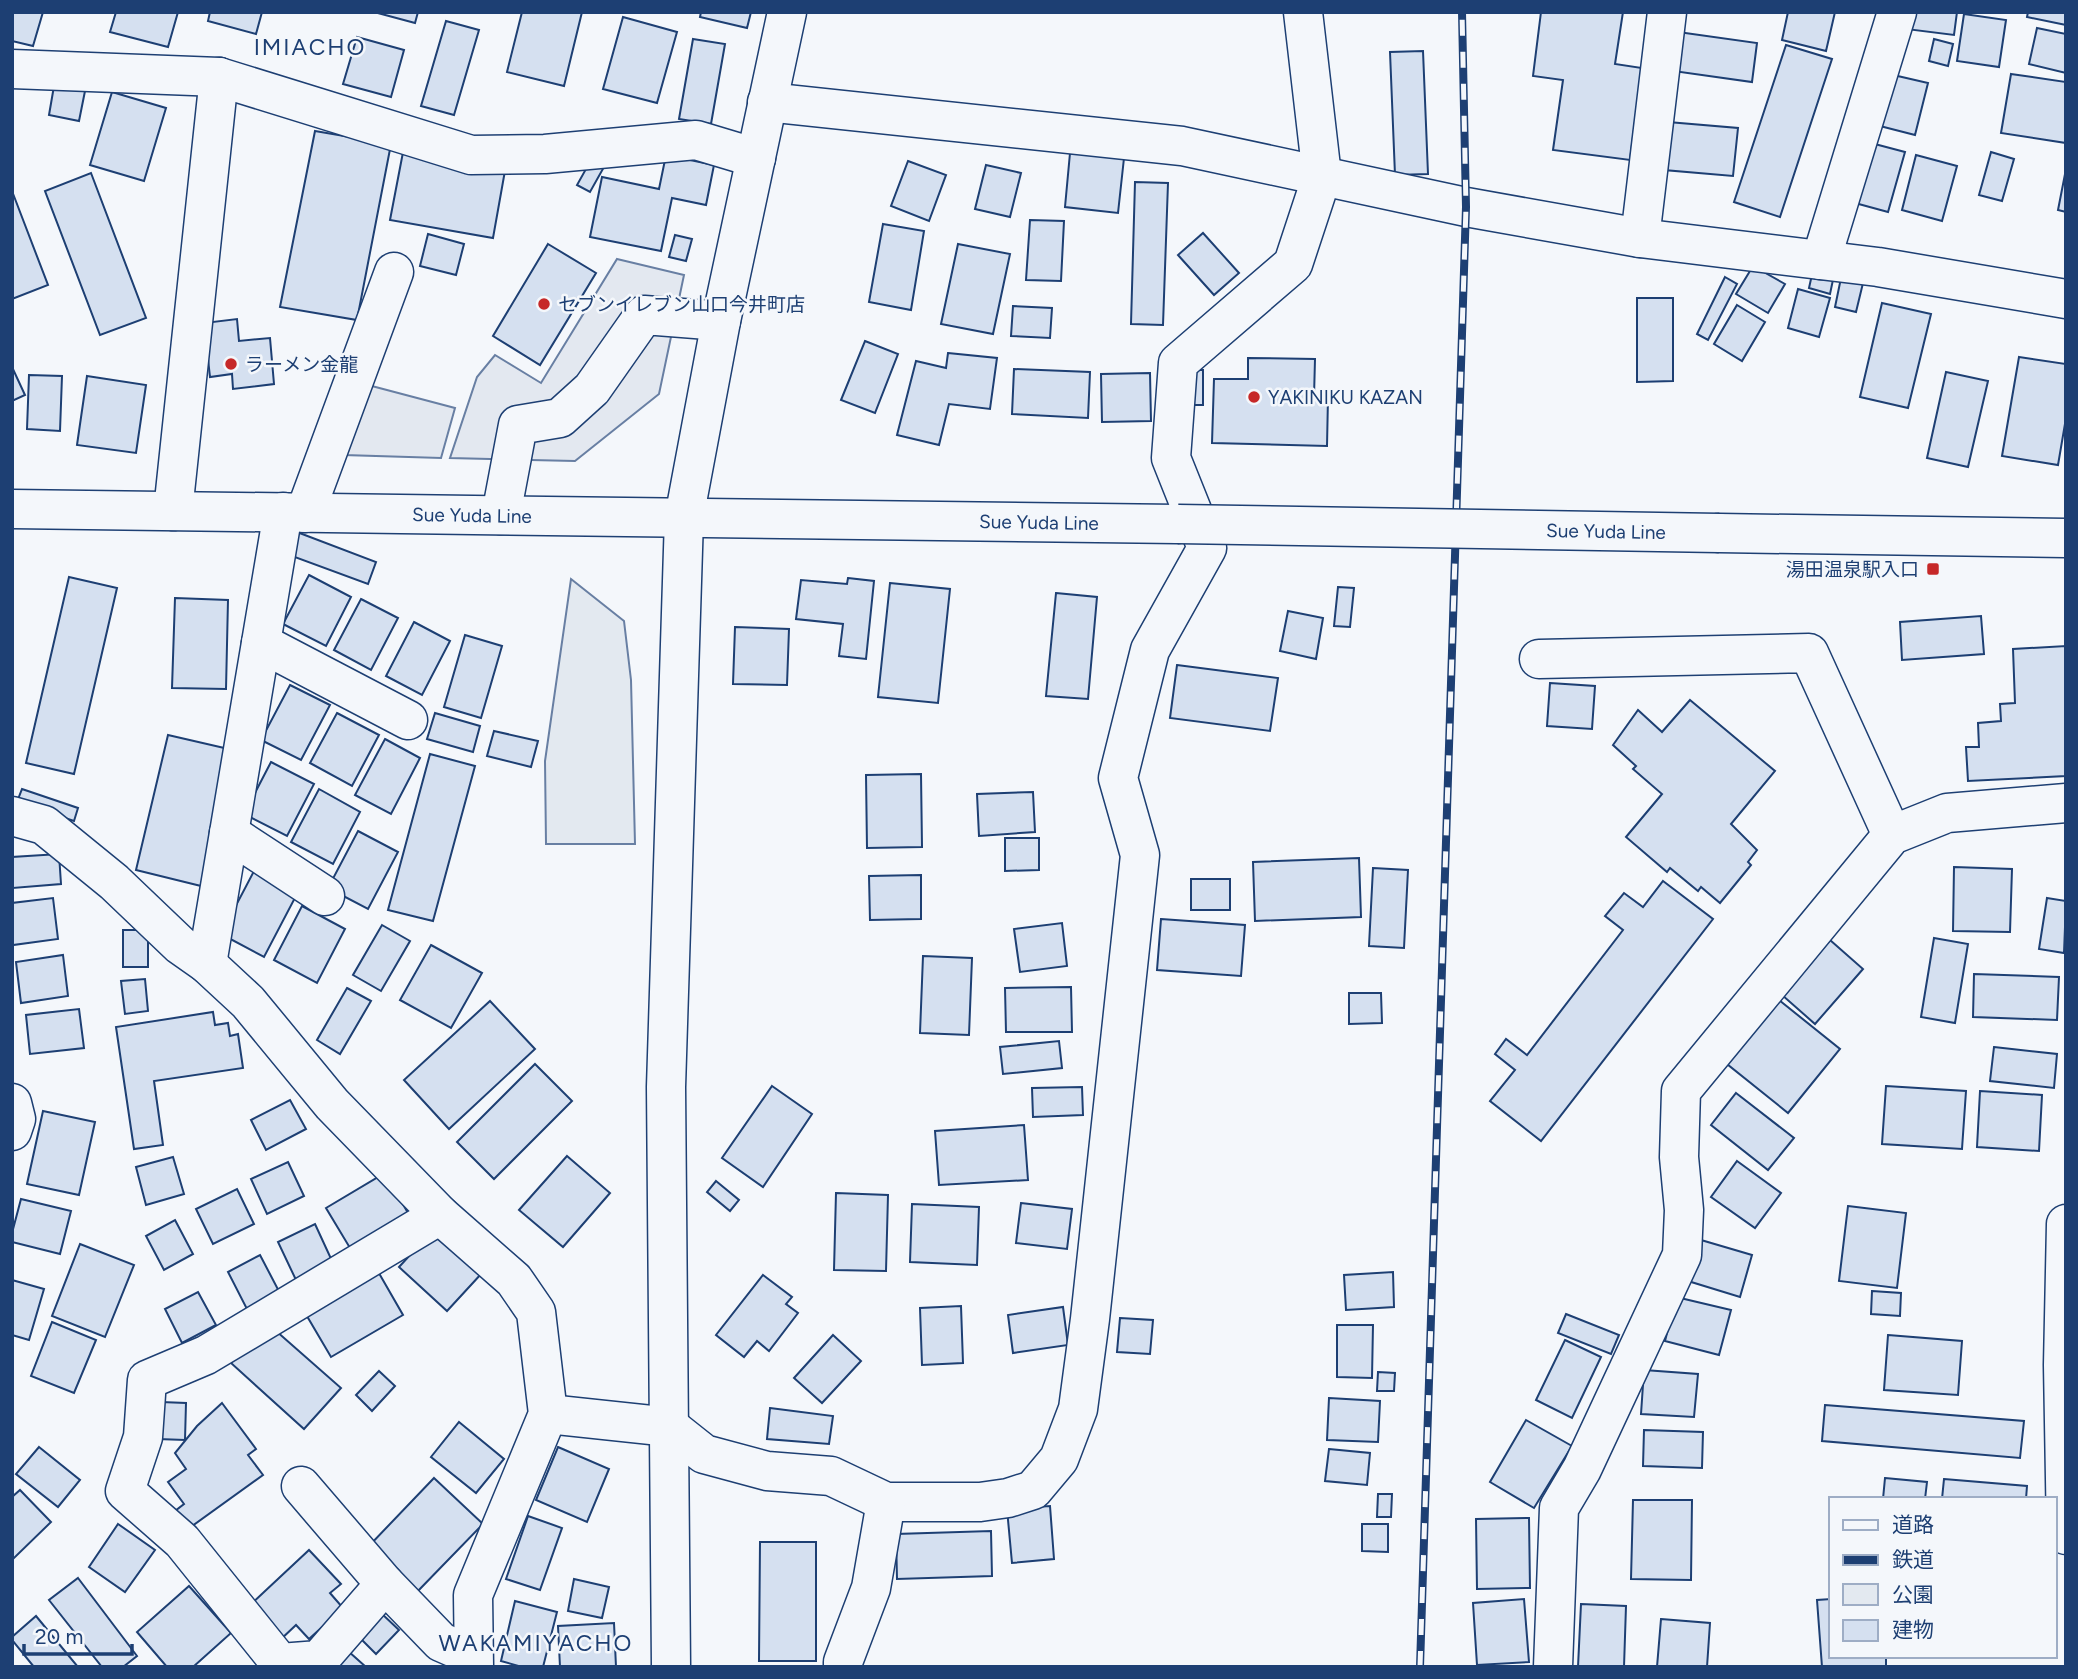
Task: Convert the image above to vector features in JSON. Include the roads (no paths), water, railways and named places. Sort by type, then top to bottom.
[{"type":"street","points":[[671,1667],[666,1087],[684,518],[721,321],[787,12]]},
{"type":"street","points":[[548,1414],[670,1427],[704,1454],[767,1471],[831,1476],[886,1502],[980,1503],[1008,1498],[1033,1490],[1059,1459],[1078,1409],[1090,1319],[1139,855],[1118,778],[1150,650],[1207,548],[1171,458],[1178,363],[1293,264],[1322,176],[1303,12]]},
{"type":"street","points":[[1640,238],[1667,12]]},
{"type":"street","points":[[1821,260],[1897,12]]},
{"type":"street","points":[[12,69],[219,77],[471,155],[558,153],[696,140],[756,158]]},
{"type":"street","points":[[173,511],[219,77]]},
{"type":"street","points":[[767,102],[1182,146],[1466,207],[1640,238],[1878,267],[2066,299]]},
{"type":"street","points":[[207,964],[261,643],[294,513],[394,272]]},
{"type":"street","points":[[501,515],[518,425],[560,418],[592,389],[644,315],[721,321]]},
{"type":"street","name":"Sue Yuda Line","points":[[12,509],[2066,538]]},
{"type":"street","points":[[261,643],[408,720]]},
{"type":"street","points":[[1539,659],[1809,653],[1892,835]]},
{"type":"street","points":[[1553,1667],[1559,1508],[1582,1469],[1682,1255],[1684,1210],[1679,1157],[1681,1091],[1892,835],[1947,813],[2066,803]]},
{"type":"street","points":[[12,816],[44,825],[114,882],[180,945],[207,964],[248,1002],[332,1104],[440,1215],[514,1280],[536,1312],[548,1414],[473,1595],[474,1661]]},
{"type":"street","points":[[229,833],[325,896]]},
{"type":"street","points":[[12,1103],[16,1119],[12,1131]]},
{"type":"street","points":[[385,1584],[319,1660],[280,1663],[182,1541],[125,1491],[143,1437],[147,1380],[206,1355],[440,1215]]},
{"type":"street","points":[[2066,1224],[2063,1365],[2066,1535]]},
{"type":"street","points":[[301,1486],[385,1584],[442,1642],[474,1661]]},
{"type":"street","points":[[843,1667],[872,1588],[886,1502]]},
{"type":"railway","points":[[1420,1667],[1466,207],[1462,12]]},
{"type":"place","name":"セブンイレブン山口今井町店","points":[[544,304]]},
{"type":"place","name":"ラーメン金龍","points":[[231,364]]},
{"type":"place","name":"YAKINIKU KAZAN","points":[[1254,397]]},
{"type":"place","name":"湯田温泉駅入口","points":[[1933,569]]},
{"type":"district","name":"IMIACHO","points":[[310,47]]},
{"type":"district","name":"WAKAMIYACHO","points":[[536,1643]]}]
